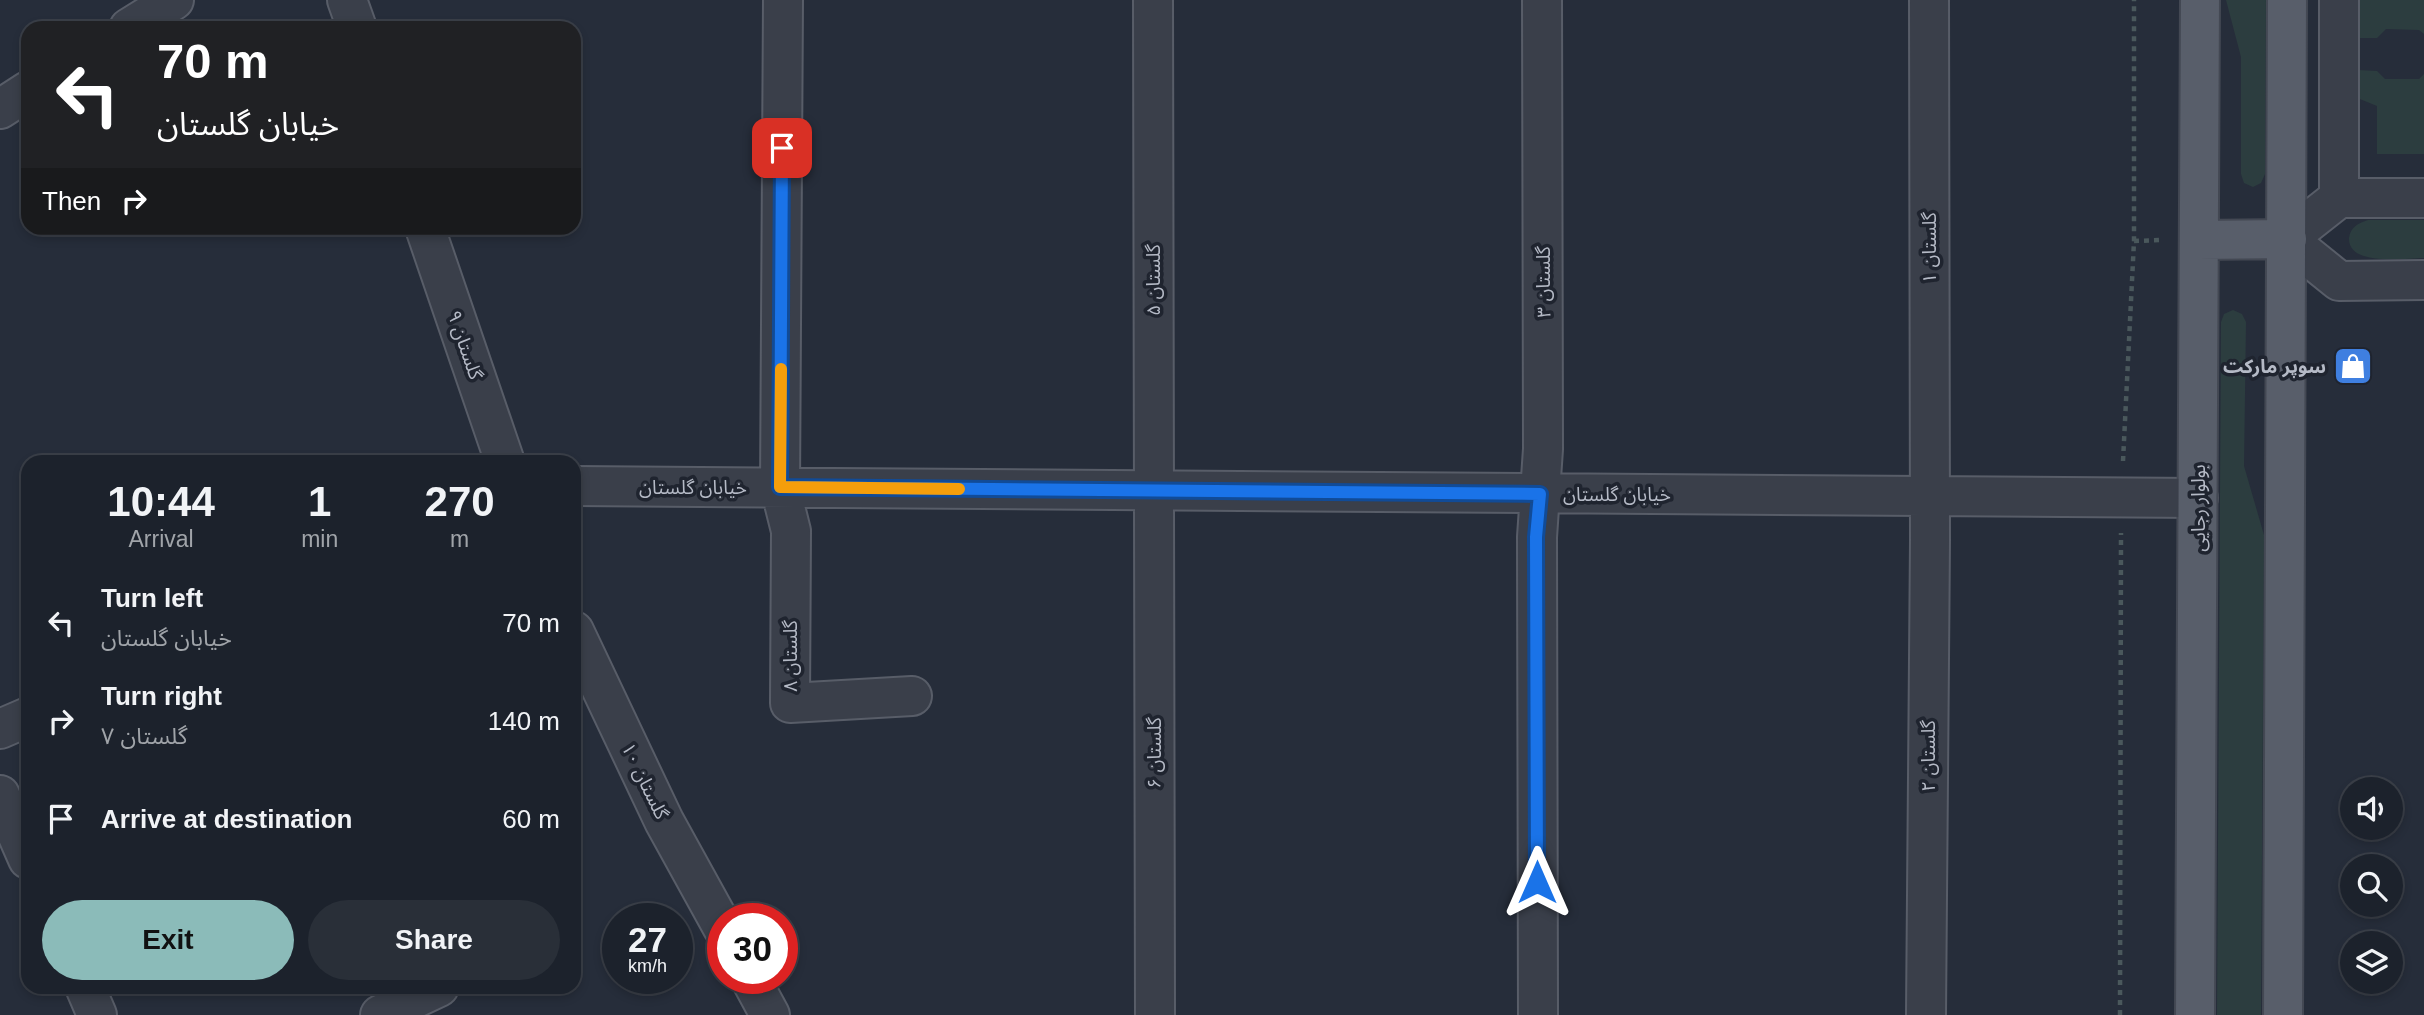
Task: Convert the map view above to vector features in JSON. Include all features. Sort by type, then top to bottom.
[{"type":"main road","name":"بولوار رجایی","points":[[2195,1015],[2200,0]]},
{"type":"main road","points":[[2283,1015],[2287,0]]},
{"type":"main road","points":[[2199,240],[2287,239]]},
{"type":"street","points":[[140,21],[174,0]]},
{"type":"street","points":[[348,0],[355,21]]},
{"type":"street","points":[[780,487],[783,0]]},
{"type":"street","name":"گلستان ۵","points":[[1153,0],[1153,490]]},
{"type":"street","name":"گلستان ۳","points":[[1538,1015],[1536,537],[1544,449],[1542,0]]},
{"type":"street","name":"گلستان ۱","points":[[1928,0],[1930,496]]},
{"type":"street","points":[[2339,0],[2339,198]]},
{"type":"street","points":[[0,108],[21,95]]},
{"type":"street","points":[[2424,198],[2339,198],[2287,239],[2339,281],[2424,280]]},
{"type":"street","name":"گلستان ۹","points":[[427,235],[503,455]]},
{"type":"street","name":"خیابان گلستان","points":[[581,486],[2198,498]]},
{"type":"street","name":"گلستان ۸","points":[[780,487],[791,531],[790,703],[912,696]]},
{"type":"street","name":"گلستان ۶","points":[[1153,490],[1155,1015]]},
{"type":"street","name":"گلستان ۲","points":[[1926,1015],[1930,496]]},
{"type":"street","name":"گلستان ۱۰","points":[[581,646],[664,821],[709,903]]},
{"type":"street","points":[[0,729],[21,720]]},
{"type":"street","points":[[0,795],[21,843]]},
{"type":"street","points":[[88,994],[97,1015]]},
{"type":"street","points":[[380,1015],[424,994]]},
{"type":"street","points":[[759,994],[770,1015]]},
{"type":"shaded area","points":[[2226,0],[2266,0],[2265,174],[2261,183],[2253,187],[2244,183],[2241,174],[2241,57]]},
{"type":"shaded area","points":[[2350,0],[2424,0],[2424,34],[2419,30],[2386,29],[2377,38],[2358,38],[2350,29]]},
{"type":"shaded area","points":[[2358,70],[2377,71],[2385,79],[2419,79],[2424,74],[2424,154],[2377,154],[2377,106],[2350,95]]},
{"type":"shaded area","points":[[2368,220],[2424,220],[2424,258],[2379,259],[2358,253],[2351,247],[2350,234],[2356,226]]},
{"type":"shaded area","points":[[2233,310],[2242,314],[2246,322],[2244,466],[2264,535],[2261,1015],[2217,1015],[2221,322],[2224,314]]},
{"type":"slow traffic","points":[[781,369],[780,487],[959,489]]},
{"type":"place","name":"سوپر مارکت","points":[[2353,366]]},
{"type":"route","points":[[782,148],[780,487],[1540,494],[1536,537],[1537,882]]}]
